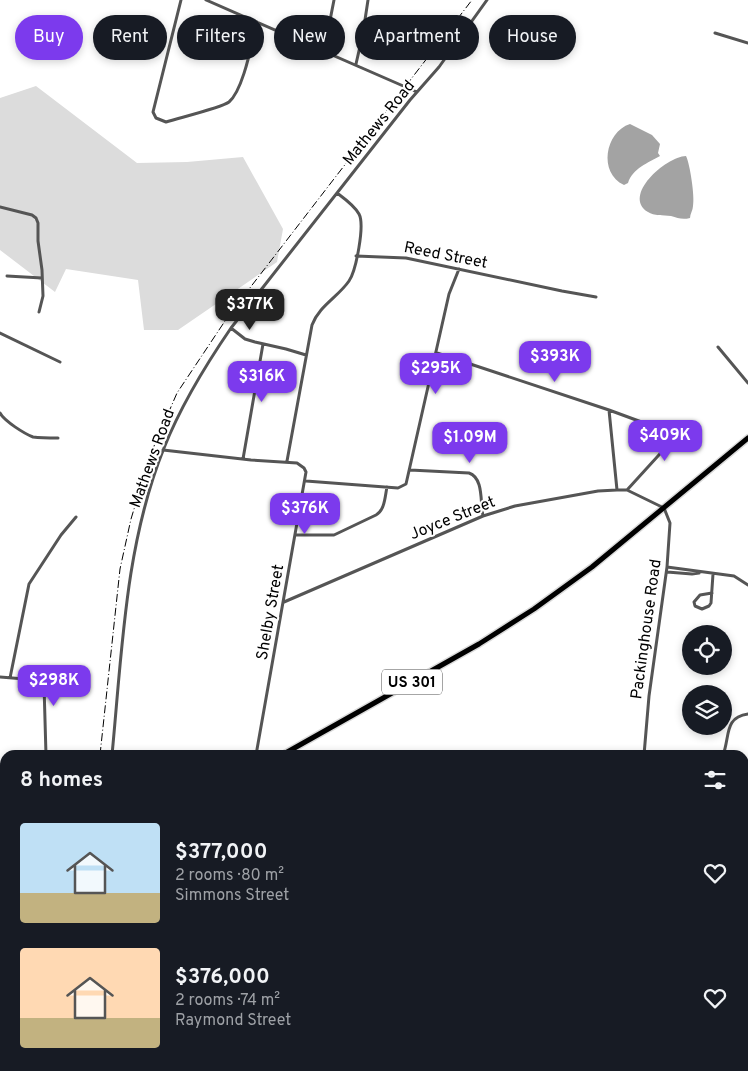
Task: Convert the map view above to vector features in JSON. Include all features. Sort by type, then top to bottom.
[{"type":"main road","name":"US 301","points":[[291,750],[479,644],[539,606],[592,567],[748,438]]},
{"type":"street","points":[[177,15],[181,0]]},
{"type":"street","points":[[206,0],[241,15]]},
{"type":"street","points":[[331,15],[334,0]]},
{"type":"street","points":[[356,64],[368,0]]},
{"type":"street","name":"Mathews Road","points":[[112,750],[127,601],[135,548],[147,499],[163,450],[182,408],[231,328],[337,192],[439,67],[487,0]]},
{"type":"street","points":[[177,16],[153,112],[156,118],[166,122],[228,102],[235,94],[243,77],[247,60]]},
{"type":"street","points":[[714,33],[748,43]]},
{"type":"street","points":[[345,59],[417,92]]},
{"type":"street","points":[[287,462],[314,319],[349,281],[361,230],[360,217],[352,205],[337,192]]},
{"type":"street","points":[[0,207],[27,213],[36,218],[38,223],[43,296],[39,312]]},
{"type":"street","name":"Reed Street","points":[[356,256],[406,258],[596,297]]},
{"type":"street","points":[[163,450],[297,463],[306,472],[306,482],[398,488],[404,486],[410,470],[449,294],[459,269]]},
{"type":"street","points":[[7,276],[42,278]]},
{"type":"street","points":[[231,328],[245,339],[306,355]]},
{"type":"street","points":[[0,333],[60,362]]},
{"type":"street","points":[[243,459],[263,344]]},
{"type":"street","points":[[718,347],[748,383]]},
{"type":"street","points":[[437,353],[609,410],[666,432],[671,438],[668,445],[628,490]]},
{"type":"street","points":[[609,410],[616,490]]},
{"type":"street","points":[[0,413],[6,421],[30,435],[58,438]]},
{"type":"street","points":[[410,470],[469,473],[476,476],[479,481],[483,516]]},
{"type":"street","name":"Shelby Street","points":[[257,750],[306,482]]},
{"type":"street","points":[[296,535],[334,535],[376,515],[381,512],[383,507],[387,487]]},
{"type":"street","name":"Joyce Street","points":[[284,602],[483,516],[515,506],[598,491],[628,490],[664,508]]},
{"type":"street","name":"Packinghouse Road","points":[[644,750],[649,696],[667,572],[670,523],[664,508]]},
{"type":"street","points":[[10,678],[29,584],[61,535],[76,517]]},
{"type":"street","points":[[667,567],[734,576],[748,586]]},
{"type":"street","points":[[667,572],[692,574],[702,572]]},
{"type":"street","points":[[712,593],[700,595],[694,602],[695,606],[699,609],[707,609],[711,603],[712,593],[713,574]]},
{"type":"street","points":[[0,677],[42,682],[44,686],[46,750]]},
{"type":"street","points":[[724,750],[731,723],[740,715],[748,714]]},
{"type":"shaded area","points":[[36,86],[137,163],[187,162],[243,157],[283,229],[277,262],[178,330],[144,330],[138,280],[66,269],[55,292],[0,250],[0,98]]},
{"type":"shaded area","points":[[630,124],[652,135],[660,144],[658,153],[660,156],[633,173],[628,183],[624,185],[610,172],[608,153],[615,135],[621,128]]},
{"type":"shaded area","points":[[686,156],[693,196],[690,218],[656,215],[648,212],[641,205],[640,197],[649,178],[668,163]]},
{"type":"railway","points":[[101,750],[120,569],[131,519],[151,453],[177,393],[229,315],[472,0]]}]
